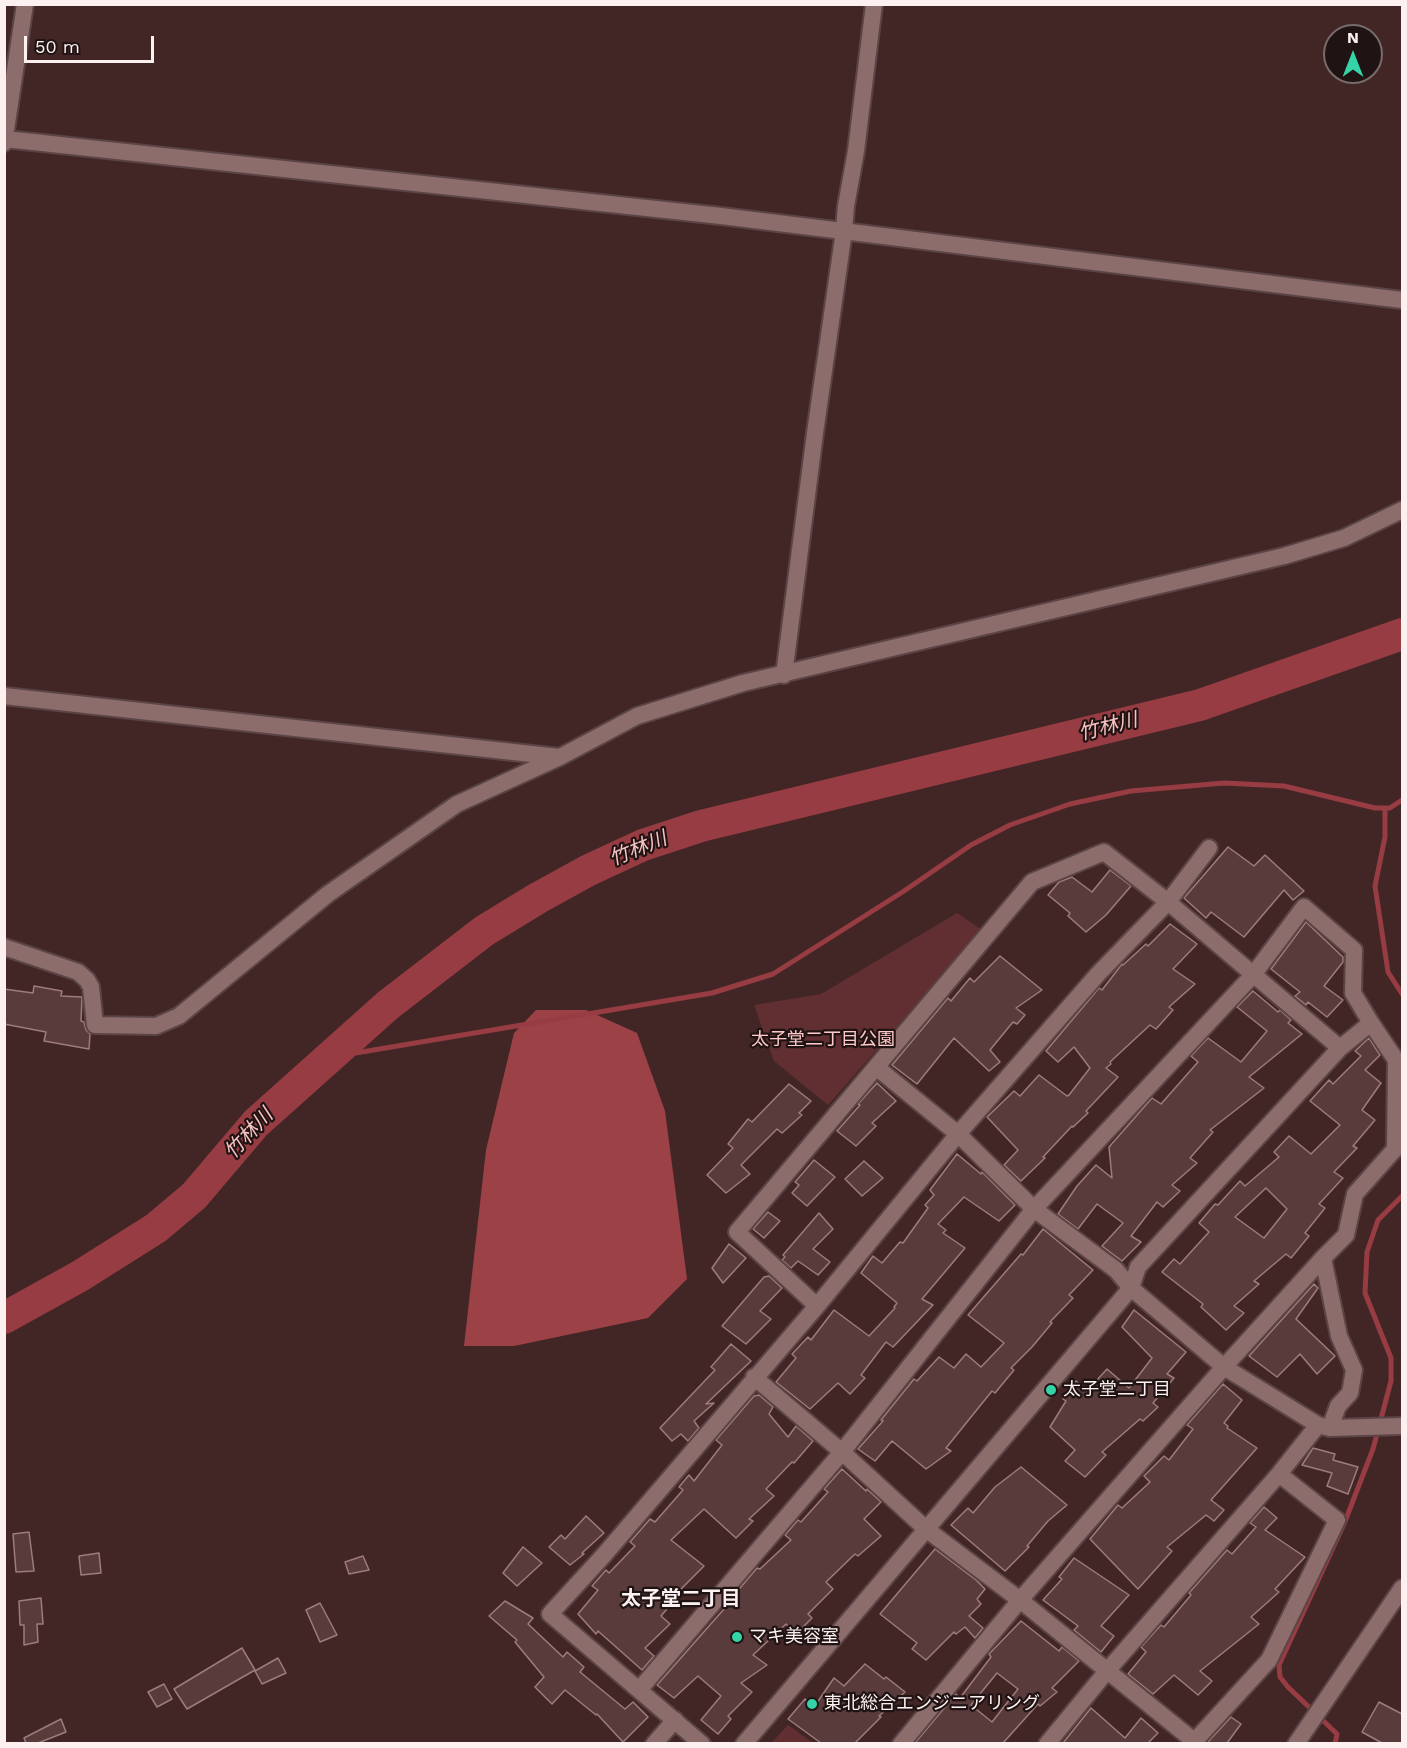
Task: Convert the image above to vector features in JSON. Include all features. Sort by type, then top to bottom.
[{"type":"street","points":[[25,4],[5,141],[844,231],[1402,300]]},
{"type":"street","points":[[784,675],[874,4]]},
{"type":"street","points":[[4,947],[78,972],[91,987],[95,1025],[156,1026],[178,1016],[328,894],[457,804],[560,758],[637,716],[743,683],[1284,556],[1344,538],[1402,510]]},
{"type":"street","points":[[4,696],[560,758]]},
{"type":"street","points":[[702,1743],[550,1614],[604,1555],[817,1306],[958,1134],[1098,974],[1168,902],[1209,848]]},
{"type":"street","points":[[817,1306],[737,1232],[1032,882],[1104,852],[1168,902],[1340,1048]]},
{"type":"street","points":[[639,1690],[842,1452],[1034,1209],[1253,975],[1304,907],[1354,950],[1353,993],[1396,1059],[1395,1149],[1355,1194],[1346,1234],[1224,1367],[1020,1600],[901,1743]]},
{"type":"street","points":[[744,1743],[1131,1288],[1138,1267],[1340,1048],[1371,1023]]},
{"type":"street","points":[[876,1067],[958,1134],[1034,1209],[1116,1270],[1131,1288],[1224,1367],[1324,1427],[1402,1426]]},
{"type":"street","points":[[1047,1743],[1279,1474],[1324,1427],[1350,1393],[1354,1370],[1339,1336],[1323,1258]]},
{"type":"street","points":[[754,1377],[842,1452],[926,1529],[1020,1600],[1193,1742],[1269,1660],[1337,1520],[1279,1474]]},
{"type":"street","points":[[1296,1743],[1402,1588]]},
{"type":"street","points":[[654,1743],[675,1720]]},
{"type":"green space","name":"太子堂二丁目公園","points":[[957,913],[982,930],[828,1105],[774,1061],[754,1005],[821,994]]},
{"type":"green space","points":[[788,1725],[813,1743],[771,1743]]},
{"type":"shaded area","points":[[536,1010],[586,1010],[637,1033],[665,1111],[687,1279],[648,1318],[514,1346],[464,1346],[486,1150],[514,1033]]},
{"type":"building","points":[[1228,847],[1254,866],[1265,855],[1304,891],[1293,900],[1284,890],[1244,937],[1211,912],[1206,918],[1184,898]]},
{"type":"building","points":[[1110,870],[1131,886],[1106,915],[1086,932],[1068,916],[1070,913],[1048,895],[1059,882],[1072,877],[1092,892]]},
{"type":"building","points":[[1306,922],[1343,957],[1343,962],[1324,986],[1343,1000],[1327,1017],[1308,1002],[1306,1005],[1295,996],[1300,992],[1271,969]]},
{"type":"building","points":[[1170,924],[1197,944],[1173,969],[1195,984],[1169,1007],[1173,1010],[1156,1029],[1150,1025],[1110,1062],[1111,1064],[1106,1068],[1118,1077],[1086,1111],[1088,1113],[1072,1126],[1043,1157],[1045,1158],[1021,1181],[1004,1165],[1018,1150],[987,1117],[1014,1091],[1020,1096],[1039,1075],[1067,1096],[1069,1095],[1090,1068],[1074,1047],[1058,1062],[1046,1051],[1099,988],[1102,990],[1122,964],[1146,944],[1148,946]]},
{"type":"building","points":[[1000,956],[1042,990],[1016,1008],[1025,1015],[1017,1024],[1013,1022],[990,1050],[1000,1062],[989,1071],[954,1038],[917,1084],[892,1065],[948,998],[951,1001],[970,978],[974,982]]},
{"type":"building","points":[[34,986],[62,991],[61,996],[82,997],[81,1021],[84,1022],[90,1034],[89,1049],[44,1041],[46,1032],[4,1024],[4,989],[33,993]]},
{"type":"building","points":[[1253,991],[1278,1012],[1280,1010],[1291,1020],[1288,1023],[1302,1034],[1249,1077],[1264,1088],[1210,1130],[1213,1132],[1190,1158],[1197,1163],[1172,1185],[1180,1191],[1163,1207],[1157,1202],[1131,1236],[1141,1242],[1122,1261],[1102,1246],[1123,1223],[1097,1204],[1078,1229],[1058,1214],[1077,1186],[1096,1165],[1112,1178],[1109,1147],[1152,1098],[1161,1104],[1198,1062],[1191,1056],[1208,1038],[1241,1062],[1267,1031],[1237,1007]]},
{"type":"building","points":[[1369,1038],[1380,1055],[1365,1070],[1381,1083],[1362,1110],[1375,1120],[1353,1146],[1357,1148],[1334,1172],[1343,1178],[1319,1204],[1325,1208],[1305,1233],[1309,1236],[1291,1258],[1286,1254],[1254,1281],[1259,1284],[1234,1306],[1244,1313],[1226,1330],[1201,1307],[1203,1304],[1162,1272],[1174,1259],[1180,1264],[1209,1232],[1199,1223],[1215,1204],[1218,1205],[1240,1181],[1245,1186],[1279,1157],[1274,1152],[1289,1136],[1311,1154],[1340,1125],[1310,1101],[1329,1080],[1333,1084],[1361,1056],[1355,1051]],"holes":[[[1266,1188],[1287,1209],[1264,1238],[1235,1217]]]},
{"type":"building","points":[[877,1083],[896,1101],[872,1123],[876,1126],[856,1146],[837,1131]]},
{"type":"building","points":[[789,1084],[811,1101],[799,1113],[802,1115],[782,1133],[777,1129],[741,1165],[750,1174],[726,1193],[707,1175],[733,1148],[728,1144],[748,1119],[752,1122]]},
{"type":"building","points":[[957,1154],[981,1174],[982,1172],[1015,1205],[999,1221],[964,1197],[938,1224],[946,1230],[943,1233],[965,1248],[922,1299],[933,1305],[893,1347],[886,1342],[861,1375],[865,1378],[850,1394],[838,1383],[810,1409],[776,1382],[796,1358],[792,1354],[808,1337],[811,1340],[834,1310],[869,1336],[895,1308],[897,1303],[861,1273],[873,1256],[882,1263],[900,1242],[903,1243],[928,1208],[925,1205],[934,1195],[930,1190]]},
{"type":"building","points":[[814,1160],[835,1177],[807,1206],[792,1193],[799,1185],[795,1182]]},
{"type":"building","points":[[864,1161],[883,1178],[862,1196],[845,1179]]},
{"type":"building","points":[[768,1212],[780,1221],[764,1238],[753,1229]]},
{"type":"building","points":[[819,1213],[833,1229],[813,1249],[830,1262],[818,1275],[798,1261],[791,1268],[782,1260],[785,1257],[783,1255]]},
{"type":"building","points":[[1043,1229],[1093,1270],[1069,1295],[1073,1298],[1050,1322],[1052,1323],[1032,1347],[1011,1368],[1014,1370],[995,1393],[992,1391],[946,1448],[951,1451],[926,1469],[892,1441],[875,1461],[858,1449],[883,1421],[881,1420],[914,1379],[917,1381],[939,1357],[954,1368],[966,1354],[981,1367],[1004,1343],[968,1315],[1021,1254],[1023,1255]]},
{"type":"building","points":[[729,1244],[746,1258],[723,1283],[712,1268]]},
{"type":"building","points":[[769,1276],[782,1288],[760,1311],[771,1319],[746,1344],[722,1326],[764,1277]]},
{"type":"building","points":[[1314,1284],[1318,1288],[1296,1319],[1335,1356],[1317,1374],[1300,1354],[1277,1377],[1249,1356]]},
{"type":"building","points":[[1134,1310],[1186,1352],[1167,1374],[1174,1378],[1153,1403],[1158,1407],[1143,1421],[1140,1419],[1102,1452],[1106,1455],[1085,1477],[1065,1461],[1075,1450],[1050,1427],[1066,1401],[1063,1399],[1076,1381],[1087,1391],[1107,1369],[1129,1388],[1152,1358],[1122,1327]]},
{"type":"building","points":[[731,1344],[751,1361],[706,1404],[714,1403],[694,1421],[699,1428],[688,1441],[681,1434],[672,1441],[660,1428],[715,1370],[711,1367]]},
{"type":"building","points":[[1223,1384],[1242,1400],[1224,1423],[1228,1426],[1227,1428],[1257,1448],[1211,1500],[1224,1510],[1214,1521],[1206,1515],[1167,1547],[1172,1551],[1138,1589],[1090,1539],[1118,1505],[1122,1508],[1150,1482],[1144,1476],[1164,1456],[1169,1460],[1193,1429],[1187,1425]]},
{"type":"building","points":[[759,1395],[773,1407],[769,1414],[788,1437],[796,1426],[813,1441],[794,1463],[792,1462],[766,1489],[774,1496],[749,1519],[753,1521],[736,1538],[704,1509],[671,1540],[704,1566],[681,1589],[683,1590],[661,1616],[670,1624],[645,1648],[654,1656],[642,1670],[598,1631],[596,1634],[578,1614],[598,1590],[592,1586],[606,1570],[609,1573],[635,1546],[630,1542],[650,1519],[655,1522],[683,1490],[679,1487],[689,1475],[694,1481],[722,1445],[716,1440],[754,1396]]},
{"type":"building","points":[[1313,1448],[1335,1454],[1333,1460],[1358,1467],[1348,1494],[1327,1486],[1332,1473],[1302,1465]]},
{"type":"building","points":[[1021,1467],[1067,1505],[1048,1521],[1027,1546],[1029,1547],[1005,1571],[951,1525],[968,1508],[973,1513],[995,1487]]},
{"type":"building","points":[[842,1469],[881,1502],[864,1519],[881,1536],[858,1556],[855,1554],[826,1582],[833,1589],[808,1614],[812,1618],[796,1634],[786,1624],[753,1655],[767,1665],[741,1683],[752,1692],[728,1716],[731,1719],[718,1734],[701,1720],[721,1696],[698,1676],[674,1698],[657,1685],[757,1568],[760,1569],[791,1540],[785,1535],[798,1520],[801,1522],[828,1492],[824,1489]]},
{"type":"building","points":[[1264,1507],[1277,1518],[1265,1530],[1305,1557],[1275,1589],[1279,1592],[1251,1617],[1259,1624],[1200,1671],[1212,1681],[1198,1695],[1174,1675],[1153,1694],[1128,1674],[1146,1652],[1141,1647],[1161,1625],[1164,1627],[1191,1595],[1189,1593],[1227,1550],[1232,1554],[1256,1527],[1250,1523]]},
{"type":"building","points":[[586,1516],[604,1533],[570,1565],[549,1547],[561,1535],[565,1539]]},
{"type":"building","points":[[29,1532],[34,1571],[16,1572],[13,1534]]},
{"type":"building","points":[[523,1547],[542,1563],[517,1586],[503,1573]]},
{"type":"building","points":[[935,1549],[985,1589],[977,1599],[981,1604],[969,1616],[983,1628],[975,1638],[965,1627],[956,1634],[954,1632],[926,1660],[912,1649],[917,1643],[880,1614]]},
{"type":"building","points":[[99,1553],[101,1573],[81,1575],[79,1556]]},
{"type":"building","points":[[363,1556],[369,1570],[349,1574],[345,1562]]},
{"type":"building","points":[[1074,1558],[1129,1595],[1101,1626],[1114,1636],[1101,1652],[1074,1630],[1078,1626],[1043,1600],[1062,1579],[1059,1577]]},
{"type":"building","points":[[41,1598],[43,1624],[37,1624],[38,1642],[24,1645],[24,1625],[20,1625],[19,1601]]},
{"type":"building","points":[[505,1601],[533,1618],[528,1624],[563,1657],[567,1652],[584,1667],[580,1672],[625,1709],[633,1702],[648,1717],[623,1742],[597,1714],[565,1690],[552,1704],[535,1687],[544,1677],[515,1642],[517,1640],[489,1616]]},
{"type":"building","points":[[320,1603],[337,1635],[320,1642],[306,1610]]},
{"type":"building","points":[[1021,1621],[1059,1651],[1062,1647],[1079,1661],[1052,1688],[1057,1692],[1040,1706],[1038,1704],[1003,1743],[915,1743],[956,1694],[960,1698],[991,1657],[989,1654]],"holes":[[[997,1673],[1018,1689],[992,1722],[971,1705]]]},
{"type":"building","points":[[242,1648],[255,1670],[187,1709],[174,1689]]},
{"type":"building","points":[[278,1658],[286,1673],[262,1684],[255,1671]]},
{"type":"building","points":[[865,1664],[905,1692],[855,1743],[821,1743],[788,1719],[805,1699],[814,1707],[834,1678],[844,1686]]},
{"type":"building","points":[[164,1684],[172,1699],[157,1707],[148,1692]]},
{"type":"building","points":[[1379,1702],[1402,1714],[1402,1743],[1382,1743],[1362,1732]]},
{"type":"building","points":[[1091,1708],[1125,1738],[1141,1718],[1158,1733],[1148,1743],[1063,1743]]},
{"type":"building","points":[[1231,1717],[1241,1724],[1227,1743],[1207,1743]]},
{"type":"building","points":[[61,1719],[66,1732],[38,1743],[26,1743],[24,1738]]},
{"type":"waterway","name":"竹林川","points":[[4,1318],[80,1276],[156,1228],[194,1196],[256,1123],[388,1005],[484,931],[589,870],[643,845],[701,826],[1200,705],[1402,634]]},
{"type":"waterway","points":[[332,1055],[338,1056],[712,993],[773,974],[904,891],[971,845],[1010,825],[1070,804],[1131,791],[1224,783],[1284,786],[1375,808],[1390,808],[1402,800]]},
{"type":"waterway","points":[[1385,808],[1385,837],[1375,886],[1388,972],[1402,994]]},
{"type":"waterway","points":[[1335,1744],[1337,1734],[1288,1687],[1280,1677],[1279,1665],[1344,1524],[1373,1449],[1391,1381],[1391,1358],[1365,1293],[1367,1252],[1378,1220],[1402,1196]]},
{"type":"place","name":"太子堂二丁目","points":[[1051,1390]]},
{"type":"place","name":"マキ美容室","points":[[737,1637]]},
{"type":"place","name":"東北総合エンジニアリング","points":[[812,1704]]},
{"type":"district","name":"太子堂二丁目","points":[[681,1599]]}]
